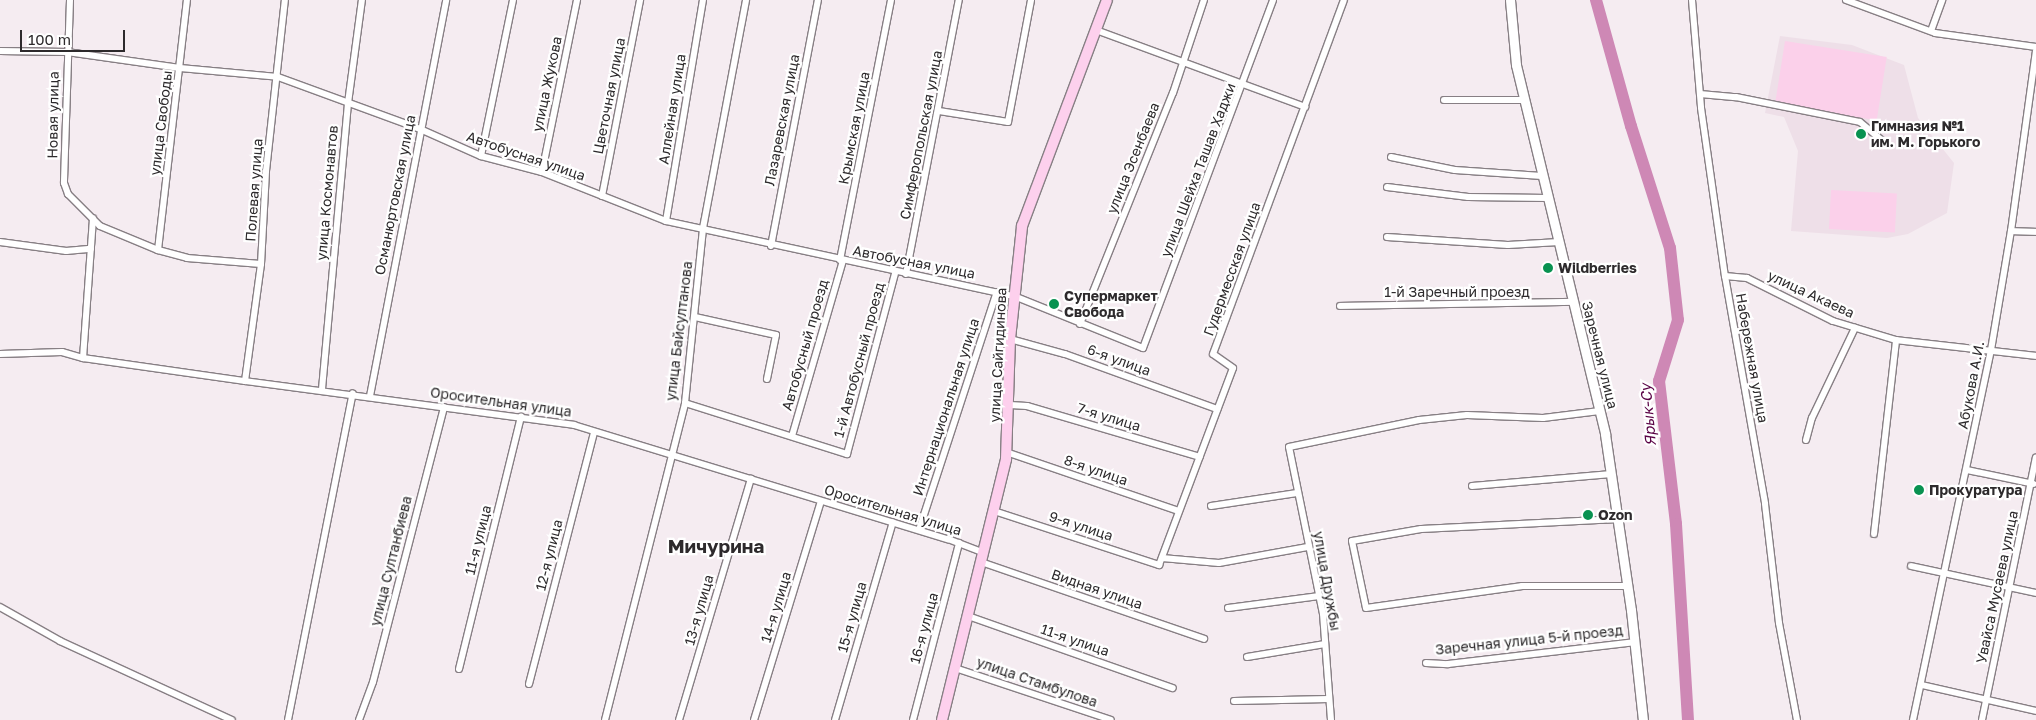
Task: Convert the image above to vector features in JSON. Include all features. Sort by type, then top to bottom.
[{"type":"main road","name":"улица Сайгидинова","points":[[945,719],[1006,452],[1010,405],[1010,339],[1022,226],[1107,0]]},
{"type":"main road","name":"Заречная улица","points":[[1510,0],[1516,65],[1600,411],[1618,519],[1643,720]]},
{"type":"street","name":"Новая улица","points":[[70,0],[66,52],[64,183],[68,194],[100,226],[158,250],[187,258],[261,264]]},
{"type":"street","name":"улица Свободы","points":[[158,250],[187,0]]},
{"type":"street","name":"Полевая улица","points":[[244,381],[261,264],[266,170],[278,76],[284,0]]},
{"type":"street","name":"улица Космонавтов","points":[[322,389],[348,103],[362,0]]},
{"type":"street","name":"Османюртовская улица","points":[[370,396],[446,0]]},
{"type":"street","points":[[481,156],[513,0]]},
{"type":"street","name":"улица Жукова","points":[[542,172],[577,0]]},
{"type":"street","name":"Цветочная улица","points":[[602,196],[640,0]]},
{"type":"street","name":"Аллейная улица","points":[[666,222],[703,0]]},
{"type":"street","name":"улица Байсултанова","points":[[605,720],[670,455],[685,403],[704,228],[746,0]]},
{"type":"street","name":"Лазаревская улица","points":[[771,246],[818,0]]},
{"type":"street","name":"Крымская улица","points":[[841,261],[891,0]]},
{"type":"street","name":"Симферопольская улица","points":[[906,274],[959,0]]},
{"type":"street","points":[[939,110],[1008,122],[1032,0]]},
{"type":"street","name":"улица Эсенбаева","points":[[1080,324],[1184,61],[1204,0]]},
{"type":"street","name":"улица Шейха Ташав Хаджи","points":[[1143,348],[1244,85],[1273,0]]},
{"type":"street","name":"Гудермесская улица","points":[[1159,565],[1178,510],[1233,368],[1213,354],[1344,0]]},
{"type":"street","name":"Набережная улица","points":[[1692,0],[1700,94],[1725,276],[1765,504],[1779,623],[1797,720]]},
{"type":"street","points":[[1846,0],[1931,31],[2036,49]]},
{"type":"street","points":[[1931,31],[1942,0]]},
{"type":"street","points":[[1096,30],[1305,107]]},
{"type":"street","name":"Абукова А.И.","points":[[1913,720],[1967,470],[1990,350],[2011,231],[2036,49]]},
{"type":"street","name":"Автобусная улица","points":[[0,51],[66,52],[180,68],[278,76],[420,129],[481,156],[542,172],[666,222],[704,228],[771,246],[896,273],[1014,296],[1143,348]]},
{"type":"street","points":[[1700,94],[1736,97],[1860,122],[1883,141]]},
{"type":"street","points":[[1444,100],[1525,100]]},
{"type":"street","points":[[1391,157],[1455,170],[1542,176]]},
{"type":"street","points":[[1387,187],[1468,197],[1548,198]]},
{"type":"street","points":[[83,358],[93,218]]},
{"type":"street","points":[[2011,231],[2036,232]]},
{"type":"street","points":[[1387,237],[1508,245],[1559,242]]},
{"type":"street","points":[[0,242],[66,251],[91,249]]},
{"type":"street","name":"Автобусный проезд","points":[[792,436],[841,261]]},
{"type":"street","name":"1-й Автобусный проезд","points":[[792,436],[847,454],[896,273]]},
{"type":"street","name":"улица Акаева","points":[[1725,276],[1755,282],[1812,311],[1855,328],[1896,340],[2036,356]]},
{"type":"street","name":"Интернациональная улица","points":[[919,530],[996,292]]},
{"type":"street","name":"1-й Заречный проезд","points":[[1340,306],[1574,302]]},
{"type":"street","points":[[695,318],[776,334],[767,379]]},
{"type":"street","points":[[1806,440],[1812,418],[1855,328]]},
{"type":"street","name":"6-я улица","points":[[1010,339],[1065,354],[1217,409]]},
{"type":"street","points":[[1874,534],[1896,340]]},
{"type":"street","name":"Оросительная улица","points":[[0,354],[62,352],[83,358],[244,381],[353,393],[574,425],[959,543],[983,558]]},
{"type":"street","points":[[288,720],[353,393]]},
{"type":"street","points":[[685,403],[792,436]]},
{"type":"street","name":"7-я улица","points":[[1010,405],[1027,406],[1200,457]]},
{"type":"street","name":"улица Султанбиева","points":[[359,720],[373,682],[444,407]]},
{"type":"street","name":"улица Дружбы","points":[[1331,720],[1319,596],[1288,448],[1418,420],[1467,415],[1543,418],[1600,411]]},
{"type":"street","name":"11-я улица","points":[[458,669],[521,418]]},
{"type":"street","name":"12-я улица","points":[[529,684],[594,432]]},
{"type":"street","name":"8-я улица","points":[[1006,452],[1178,510]]},
{"type":"street","name":"Увайса Мусаева улица","points":[[1982,720],[2009,587],[2034,484],[2036,458]]},
{"type":"street","points":[[1967,470],[2034,484]]},
{"type":"street","points":[[1472,486],[1611,474]]},
{"type":"street","name":"13-я улица","points":[[679,720],[751,479]]},
{"type":"street","points":[[1211,506],[1297,493]]},
{"type":"street","name":"14-я улица","points":[[754,720],[821,501]]},
{"type":"street","name":"9-я улица","points":[[994,511],[1159,565]]},
{"type":"street","points":[[1618,519],[1421,529],[1352,541],[1366,608],[1522,586],[1627,586]]},
{"type":"street","name":"15-я улица","points":[[835,720],[893,522]]},
{"type":"street","name":"16-я улица","points":[[913,720],[959,543]]},
{"type":"street","points":[[1162,558],[1220,563],[1308,547]]},
{"type":"street","name":"Видная улица","points":[[983,558],[1204,639]]},
{"type":"street","points":[[1912,566],[2036,593]]},
{"type":"street","points":[[1228,608],[1319,596]]},
{"type":"street","points":[[0,607],[60,641],[232,720]]},
{"type":"street","name":"11-я улица","points":[[968,616],[1173,688]]},
{"type":"street","name":"Заречная улица 5-й проезд","points":[[1426,663],[1467,662],[1634,642]]},
{"type":"street","points":[[1248,657],[1325,644]]},
{"type":"street","name":"улица Стамбулова","points":[[956,668],[1111,720]]},
{"type":"street","points":[[1922,685],[2036,711]]},
{"type":"street","points":[[1234,702],[1329,700]]},
{"type":"shaded area","name":"Гимназия №1 им. М. Горького","points":[[1780,36],[1852,45],[1904,65],[1918,118],[1954,163],[1947,213],[1908,234],[1887,238],[1791,231],[1798,151],[1784,117],[1765,113]]},
{"type":"shaded area","points":[[1785,41],[1887,57],[1877,120],[1775,104]]},
{"type":"shaded area","points":[[1831,190],[1897,193],[1895,232],[1829,229]]},
{"type":"waterway","name":"Ярык-Су","points":[[1596,0],[1631,126],[1670,248],[1678,320],[1659,381],[1676,524],[1688,720]]},
{"type":"place","name":"Гимназия №1 им. М. Горького","points":[[1861,134]]},
{"type":"place","name":"Wildberries","points":[[1548,268]]},
{"type":"place","name":"Супермаркет Свобода","points":[[1054,304]]},
{"type":"place","name":"Прокуратура","points":[[1919,490]]},
{"type":"place","name":"Ozon","points":[[1588,515]]},
{"type":"district","name":"Мичурина","points":[[716,546]]}]
